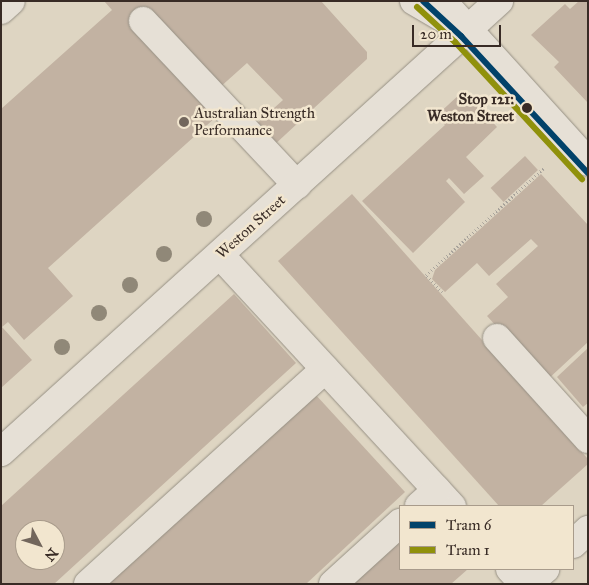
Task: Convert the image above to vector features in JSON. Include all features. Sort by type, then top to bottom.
[{"type":"street","points":[[1,10],[11,1]]},
{"type":"street","points":[[414,1],[467,31]]},
{"type":"street","points":[[442,1],[467,31],[588,162]]},
{"type":"street","name":"Weston Street","points":[[1,452],[499,1]]},
{"type":"street","points":[[143,21],[297,185]]},
{"type":"street","points":[[220,255],[325,368],[436,501]]},
{"type":"street","points":[[497,338],[588,439]]},
{"type":"street","points":[[88,584],[325,368]]},
{"type":"street","points":[[333,584],[399,524]]},
{"type":"street","points":[[574,543],[588,530]]},
{"type":"street","points":[[511,570],[524,584]]},
{"type":"street","points":[[528,584],[544,570]]},
{"type":"path","points":[[442,292],[426,275],[544,168]]},
{"type":"building","points":[[104,1],[321,1],[367,52],[367,59],[272,147],[253,127],[283,100],[247,63],[218,89],[216,117],[48,268],[73,296],[24,340],[8,322],[2,327],[32,360],[1,388],[1,109],[112,10]]},
{"type":"building","points":[[579,1],[588,1],[588,103],[554,67],[559,62],[531,35],[565,4],[570,9]]},
{"type":"building","points":[[460,94],[467,94],[497,127],[466,157],[484,176],[464,194],[449,178],[446,181],[465,202],[413,253],[362,201],[445,125],[436,116]]},
{"type":"building","points":[[525,156],[538,170],[504,202],[491,188]]},
{"type":"building","points":[[541,174],[588,225],[588,342],[546,381],[487,316],[508,297],[496,284],[538,246],[531,239],[489,276],[477,263],[445,292],[432,279],[435,270]]},
{"type":"building","points":[[352,194],[588,459],[588,464],[542,505],[498,505],[278,261]]},
{"type":"building","points":[[234,294],[296,363],[54,584],[1,584],[1,506]]},
{"type":"building","points":[[588,348],[588,403],[583,407],[557,377]]},
{"type":"building","points":[[315,394],[405,492],[306,584],[109,584]]},
{"type":"building","points":[[399,541],[399,570],[467,570],[451,584],[354,584]]},
{"type":"tram line","name":"6","points":[[423,1],[461,36],[588,173]]},
{"type":"tram line","name":"1","points":[[417,7],[455,42],[582,179]]},
{"type":"place","name":"Stop 121: Weston Street","points":[[527,108]]},
{"type":"place","name":"Australian Strength Performance","points":[[184,122]]}]
